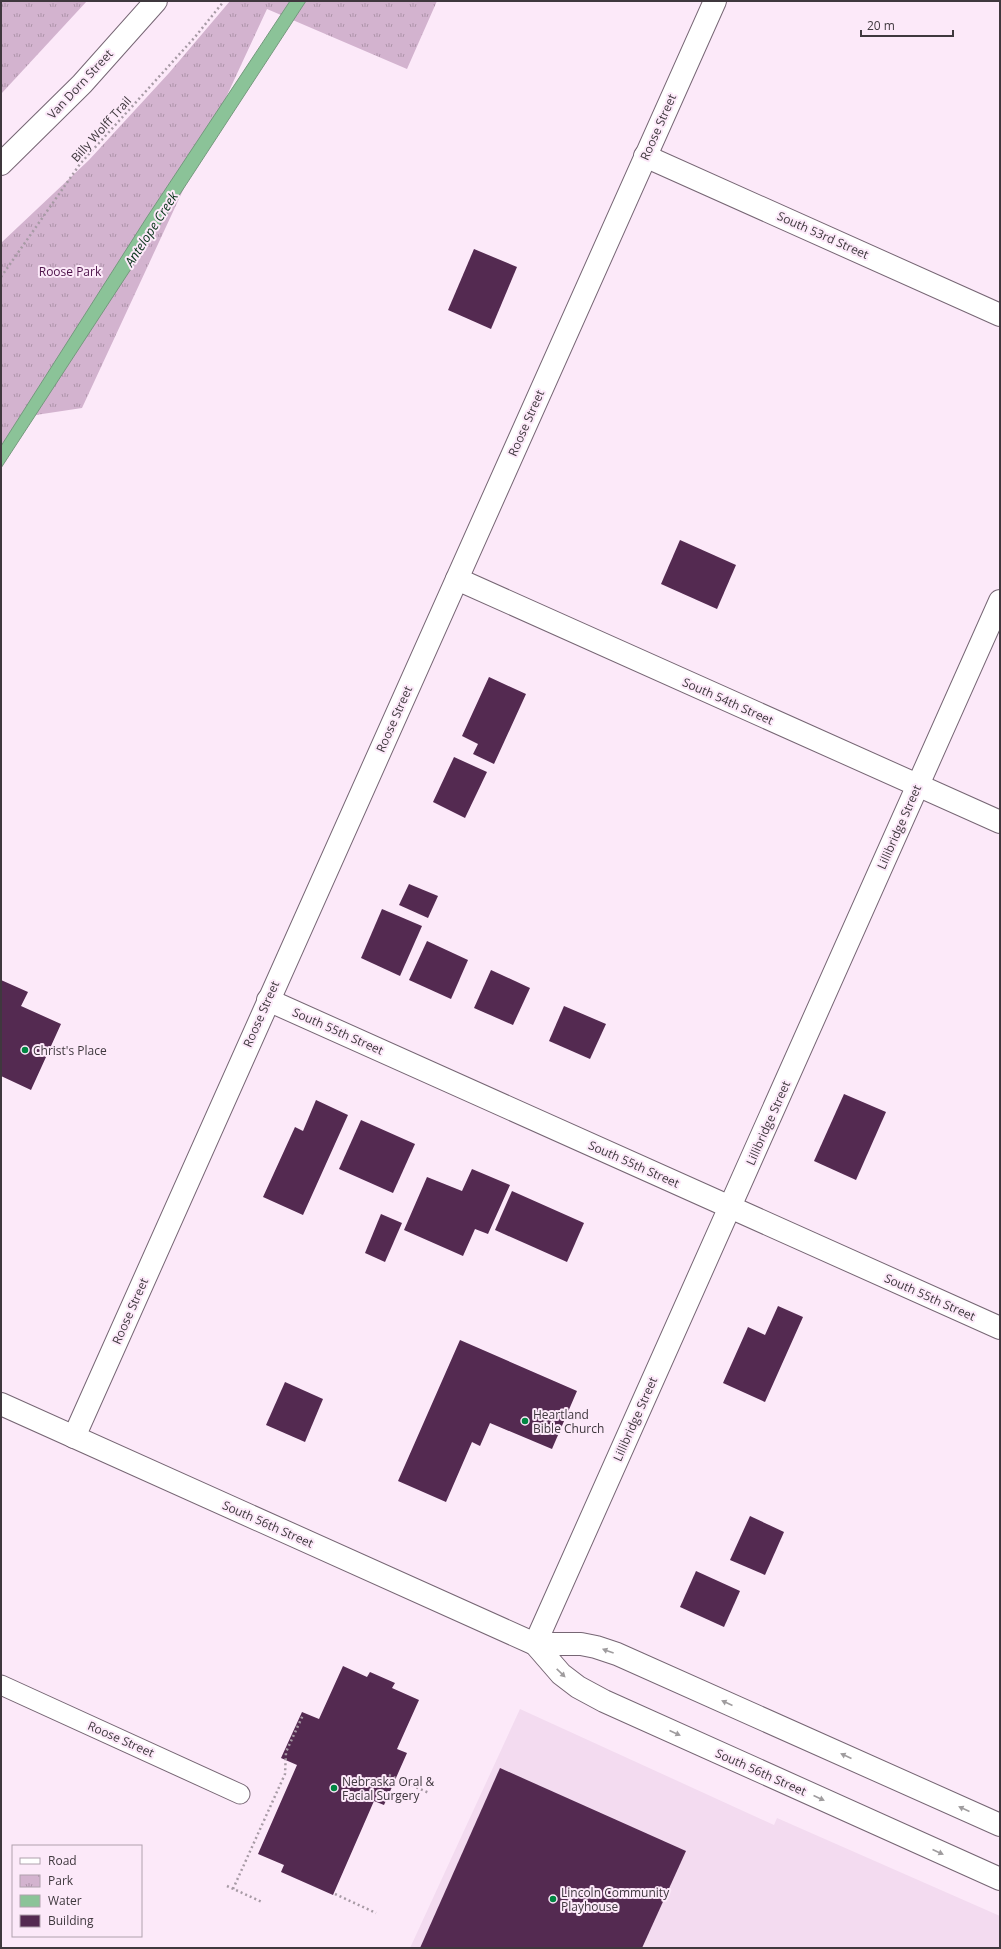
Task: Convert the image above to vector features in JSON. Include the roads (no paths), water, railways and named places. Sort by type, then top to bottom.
[{"type":"street","name":"Van Dorn Street","points":[[1,164],[82,84],[156,1]]},
{"type":"street","name":"Roose Street","points":[[74,1437],[715,1]]},
{"type":"street","name":"South 53rd Street","points":[[645,156],[1000,315]]},
{"type":"street","name":"South 54th Street","points":[[456,579],[1000,822]]},
{"type":"street","name":"Lillibridge Street","points":[[535,1644],[1000,601]]},
{"type":"street","name":"South 55th Street","points":[[268,1000],[1000,1328]]},
{"type":"street","name":"South 56th Street","points":[[1,1404],[535,1644],[580,1644],[617,1654],[1000,1825]]},
{"type":"street","name":"South 56th Street","points":[[535,1644],[561,1674],[578,1688],[1000,1880]]},
{"type":"lane","name":"Roose Street","points":[[1,1685],[240,1794]]},
{"type":"water","name":"Antelope Creek","points":[[290,1],[306,1],[1,468],[1,446],[147,217]]},
{"type":"place","name":"Christ's Place","points":[[25,1050]]},
{"type":"place","name":"Heartland Bible Church","points":[[525,1421]]},
{"type":"place","name":"Nebraska Oral & Facial Surgery","points":[[334,1788]]},
{"type":"place","name":"Lincoln Community Playhouse","points":[[553,1899]]},
{"type":"park label","name":"Roose Park","points":[[70,271]]}]
